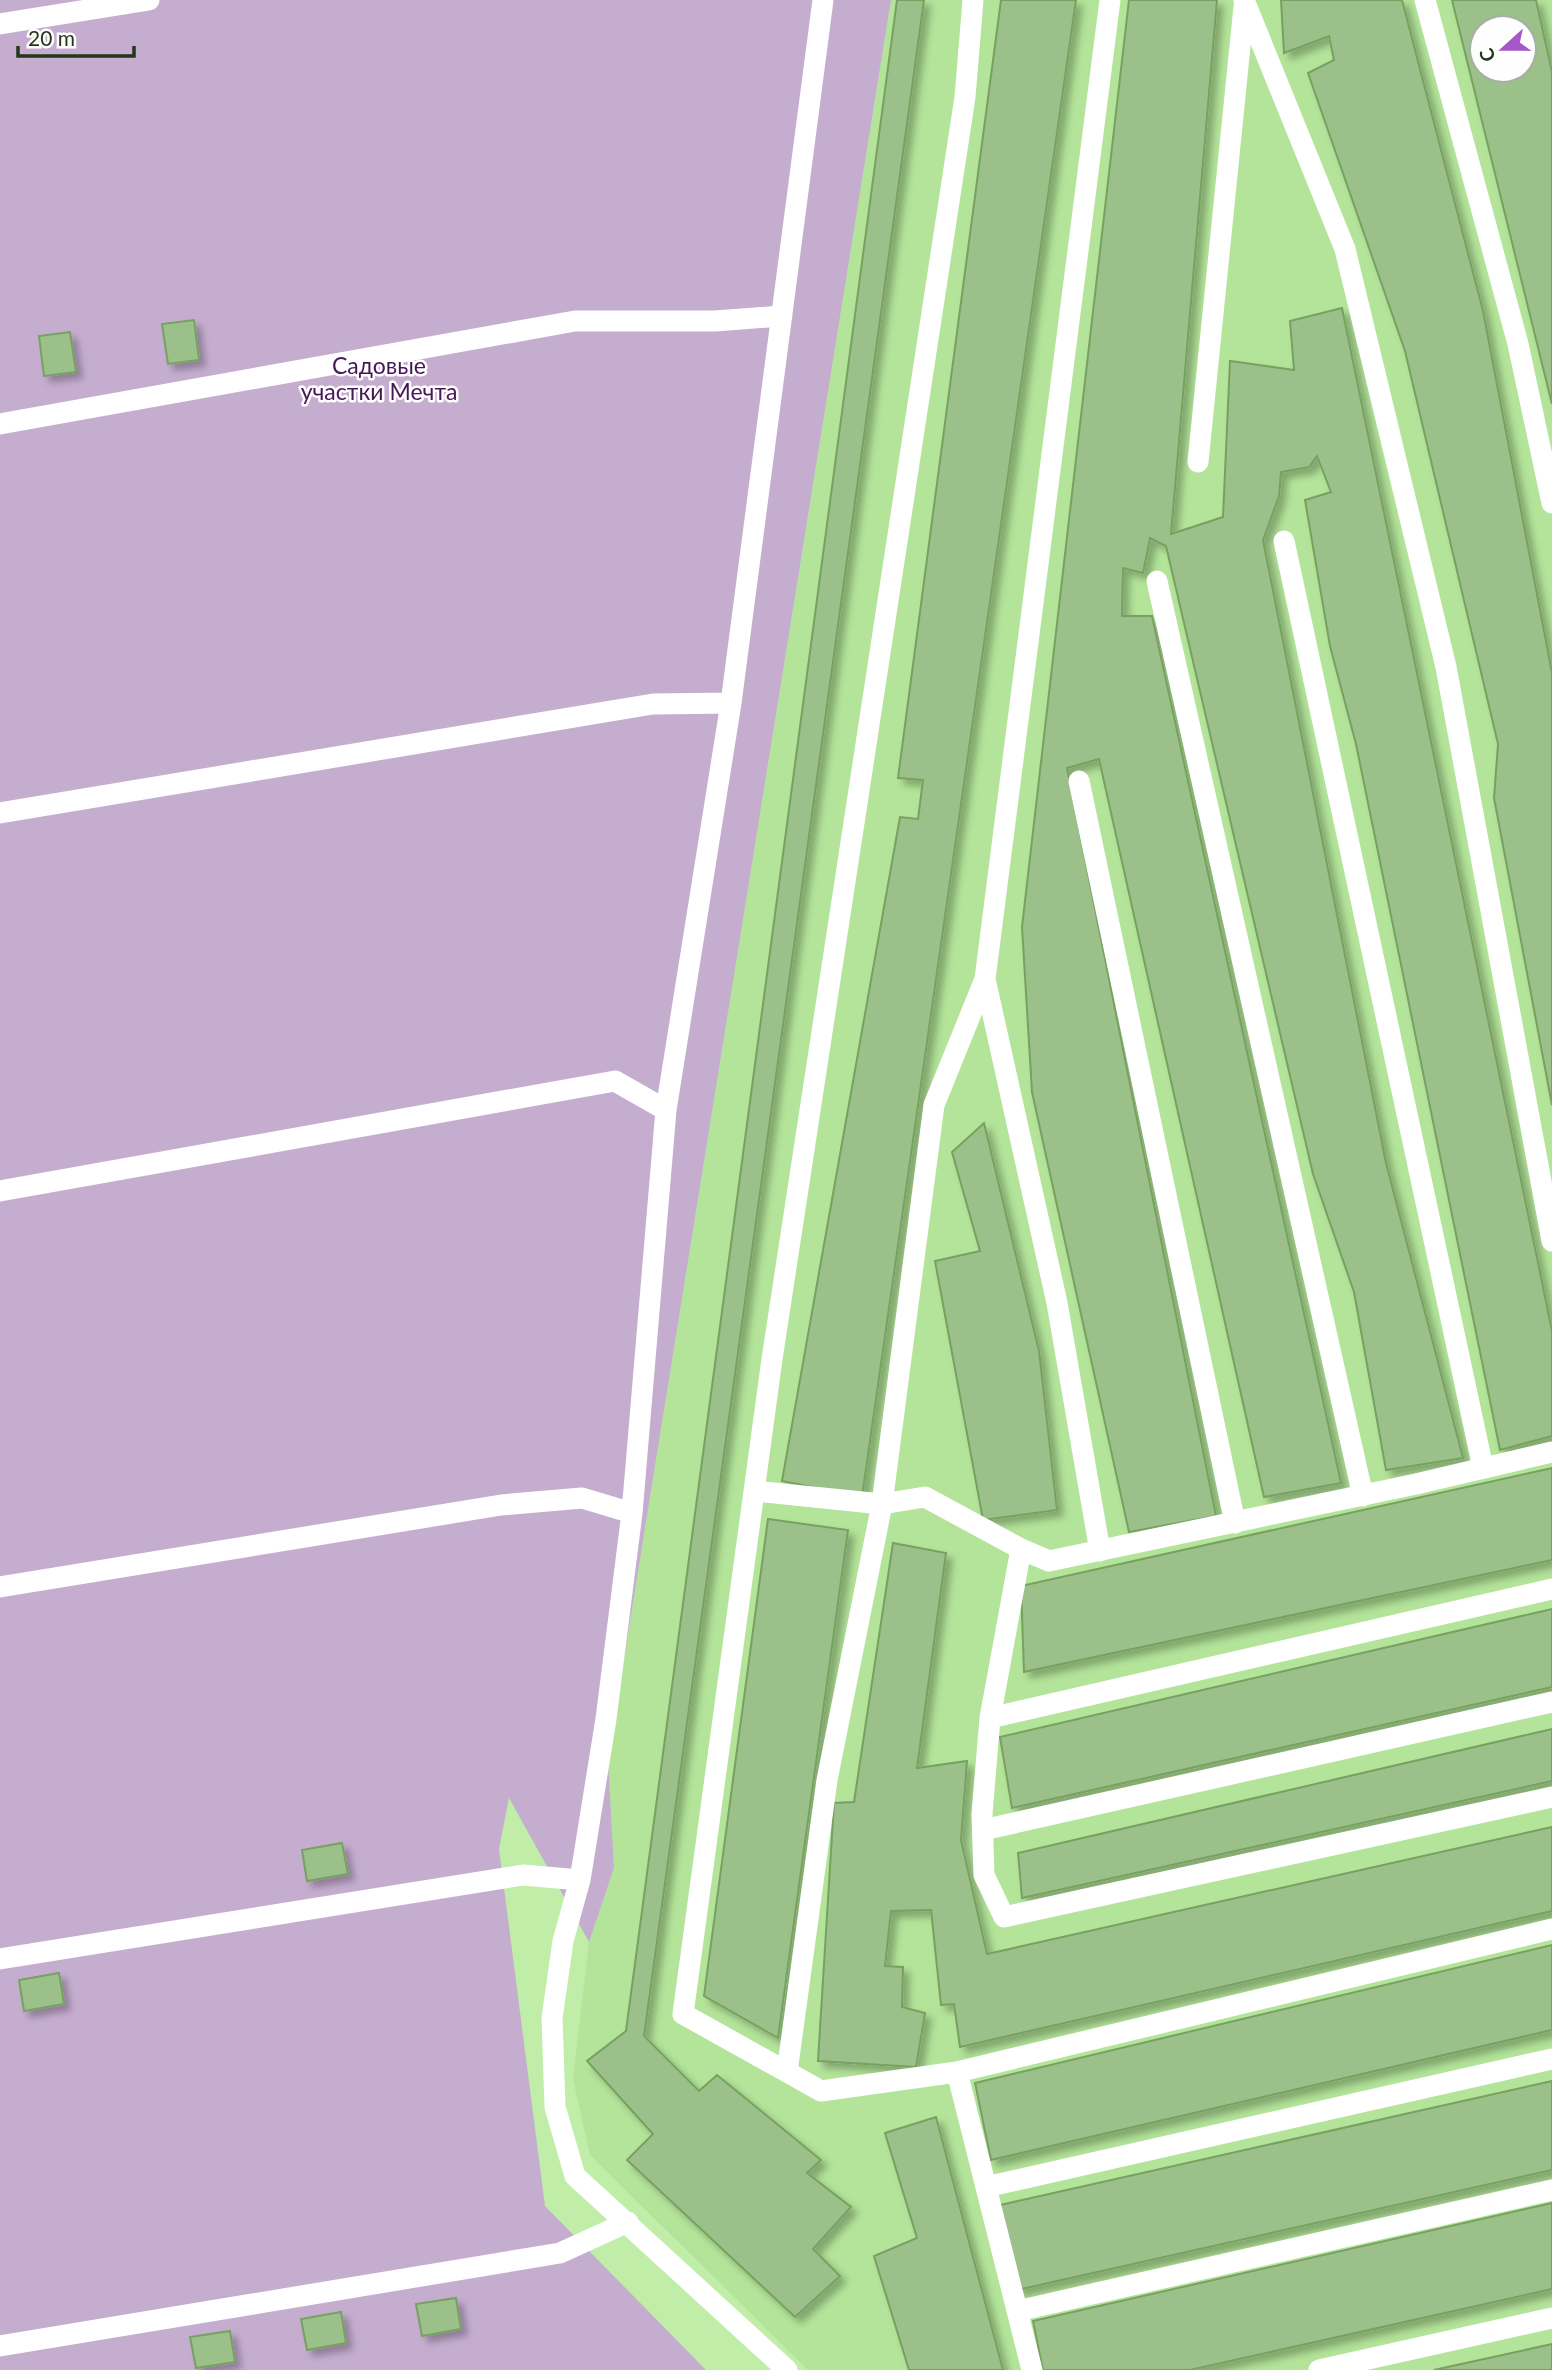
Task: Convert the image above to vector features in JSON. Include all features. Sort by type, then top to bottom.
[{"type":"lane","points":[[0,24],[149,0]]},
{"type":"lane","points":[[787,2370],[575,2176],[555,2107],[552,2018],[564,1941],[580,1880],[606,1720],[632,1513],[666,1110],[731,703],[823,0]]},
{"type":"lane","points":[[973,0],[965,97],[754,1491],[683,2014],[821,2091],[957,2072],[1552,1929]]},
{"type":"lane","points":[[787,2072],[827,1780],[883,1504],[934,1105],[985,979],[1110,0]]},
{"type":"lane","points":[[1425,0],[1518,344],[1552,503]]},
{"type":"lane","points":[[1198,462],[1244,3]]},
{"type":"lane","points":[[1244,3],[1345,249],[1446,667],[1552,1241]]},
{"type":"lane","points":[[0,424],[575,321],[715,321],[782,316]]},
{"type":"lane","points":[[1284,541],[1483,1468]]},
{"type":"lane","points":[[1157,581],[1363,1496]]},
{"type":"lane","points":[[0,813],[653,704],[731,703]]},
{"type":"lane","points":[[1079,781],[1235,1522]]},
{"type":"lane","points":[[985,979],[1057,1303],[1100,1551]]},
{"type":"lane","points":[[0,1191],[615,1081],[666,1110]]},
{"type":"lane","points":[[754,1491],[883,1504],[925,1497],[1021,1549],[1049,1561],[1363,1496],[1552,1452]]},
{"type":"lane","points":[[0,1587],[501,1505],[582,1498],[632,1513]]},
{"type":"lane","points":[[1021,1549],[989,1718],[983,1830],[984,1875],[1004,1917],[1552,1797]]},
{"type":"lane","points":[[989,1718],[1552,1589]]},
{"type":"lane","points":[[983,1830],[1552,1702]]},
{"type":"lane","points":[[0,1959],[523,1875],[580,1880]]},
{"type":"lane","points":[[986,2187],[1552,2059]]},
{"type":"lane","points":[[957,2072],[1032,2370]]},
{"type":"lane","points":[[1017,2311],[1552,2190]]},
{"type":"lane","points":[[0,2346],[560,2253],[628,2222]]},
{"type":"lane","points":[[1319,2370],[1552,2318]]},
{"type":"shaded area","points":[[891,0],[1552,0],[1552,2370],[808,2370],[590,2155],[573,2079],[589,1942],[614,1868],[608,1758]]},
{"type":"green space","name":"Садовые участки Мечта","points":[[0,0],[891,0],[608,1758],[614,1868],[589,1942],[509,1798],[499,1849],[545,2206],[706,2370],[0,2370]]},
{"type":"building","points":[[897,0],[924,0],[644,2036],[699,2091],[717,2075],[821,2160],[807,2173],[851,2207],[813,2249],[840,2276],[795,2317],[627,2160],[653,2134],[587,2061],[626,2031]]},
{"type":"building","points":[[1001,0],[1076,0],[862,1497],[782,1481],[900,817],[918,819],[923,780],[898,778]]},
{"type":"building","points":[[1129,0],[1217,0],[1171,534],[1223,517],[1230,361],[1294,370],[1290,321],[1342,308],[1552,1331],[1552,1436],[1500,1450],[1356,744],[1330,646],[1305,500],[1331,492],[1317,456],[1309,467],[1281,472],[1279,496],[1263,540],[1386,1163],[1463,1458],[1386,1470],[1354,1292],[1313,1174],[1166,546],[1150,538],[1143,573],[1123,568],[1122,616],[1152,616],[1341,1483],[1264,1497],[1099,759],[1067,768],[1216,1516],[1129,1532],[1032,1092],[1022,927]]},
{"type":"building","points":[[1281,0],[1402,0],[1483,311],[1552,673],[1552,1105],[1494,798],[1498,744],[1405,351],[1308,73],[1334,60],[1329,36],[1284,53]]},
{"type":"building","points":[[1452,0],[1536,0],[1552,72],[1552,404],[1473,84],[1538,84],[1538,14],[1468,14],[1468,65]]},
{"type":"building","points":[[194,320],[199,360],[168,364],[162,324]]},
{"type":"building","points":[[70,332],[76,372],[44,376],[39,336]]},
{"type":"building","points":[[984,1123],[1039,1351],[1057,1510],[983,1520],[935,1261],[980,1251],[952,1152]]},
{"type":"building","points":[[1552,1468],[1552,1560],[1024,1672],[1021,1586]]},
{"type":"building","points":[[768,1519],[848,1530],[778,2038],[704,1996]]},
{"type":"building","points":[[893,1543],[946,1553],[917,1768],[967,1761],[961,1840],[987,1954],[1552,1827],[1552,1911],[960,2047],[954,2004],[941,2005],[931,1910],[891,1911],[885,1966],[903,1967],[902,2007],[925,2013],[916,2067],[818,2061],[834,1803],[854,1802]]},
{"type":"building","points":[[1552,1609],[1552,1687],[1012,1808],[1000,1737]]},
{"type":"building","points":[[1552,1729],[1552,1781],[1022,1898],[1018,1853]]},
{"type":"building","points":[[342,1843],[348,1874],[307,1881],[302,1850]]},
{"type":"building","points":[[1552,1945],[1552,2030],[991,2160],[975,2083]]},
{"type":"building","points":[[59,1973],[64,2004],[24,2011],[19,1980]]},
{"type":"building","points":[[1552,2081],[1552,2170],[1017,2290],[1000,2205]]},
{"type":"building","points":[[936,2117],[1003,2370],[909,2370],[874,2256],[917,2238],[885,2133]]},
{"type":"building","points":[[1552,2203],[1552,2289],[1190,2370],[1043,2370],[1033,2321]]},
{"type":"building","points":[[456,2298],[461,2329],[422,2336],[416,2304]]},
{"type":"building","points":[[341,2312],[346,2343],[307,2350],[301,2319]]},
{"type":"building","points":[[230,2331],[235,2362],[196,2368],[190,2337]]},
{"type":"building","points":[[1552,2344],[1552,2370],[1434,2370]]}]
